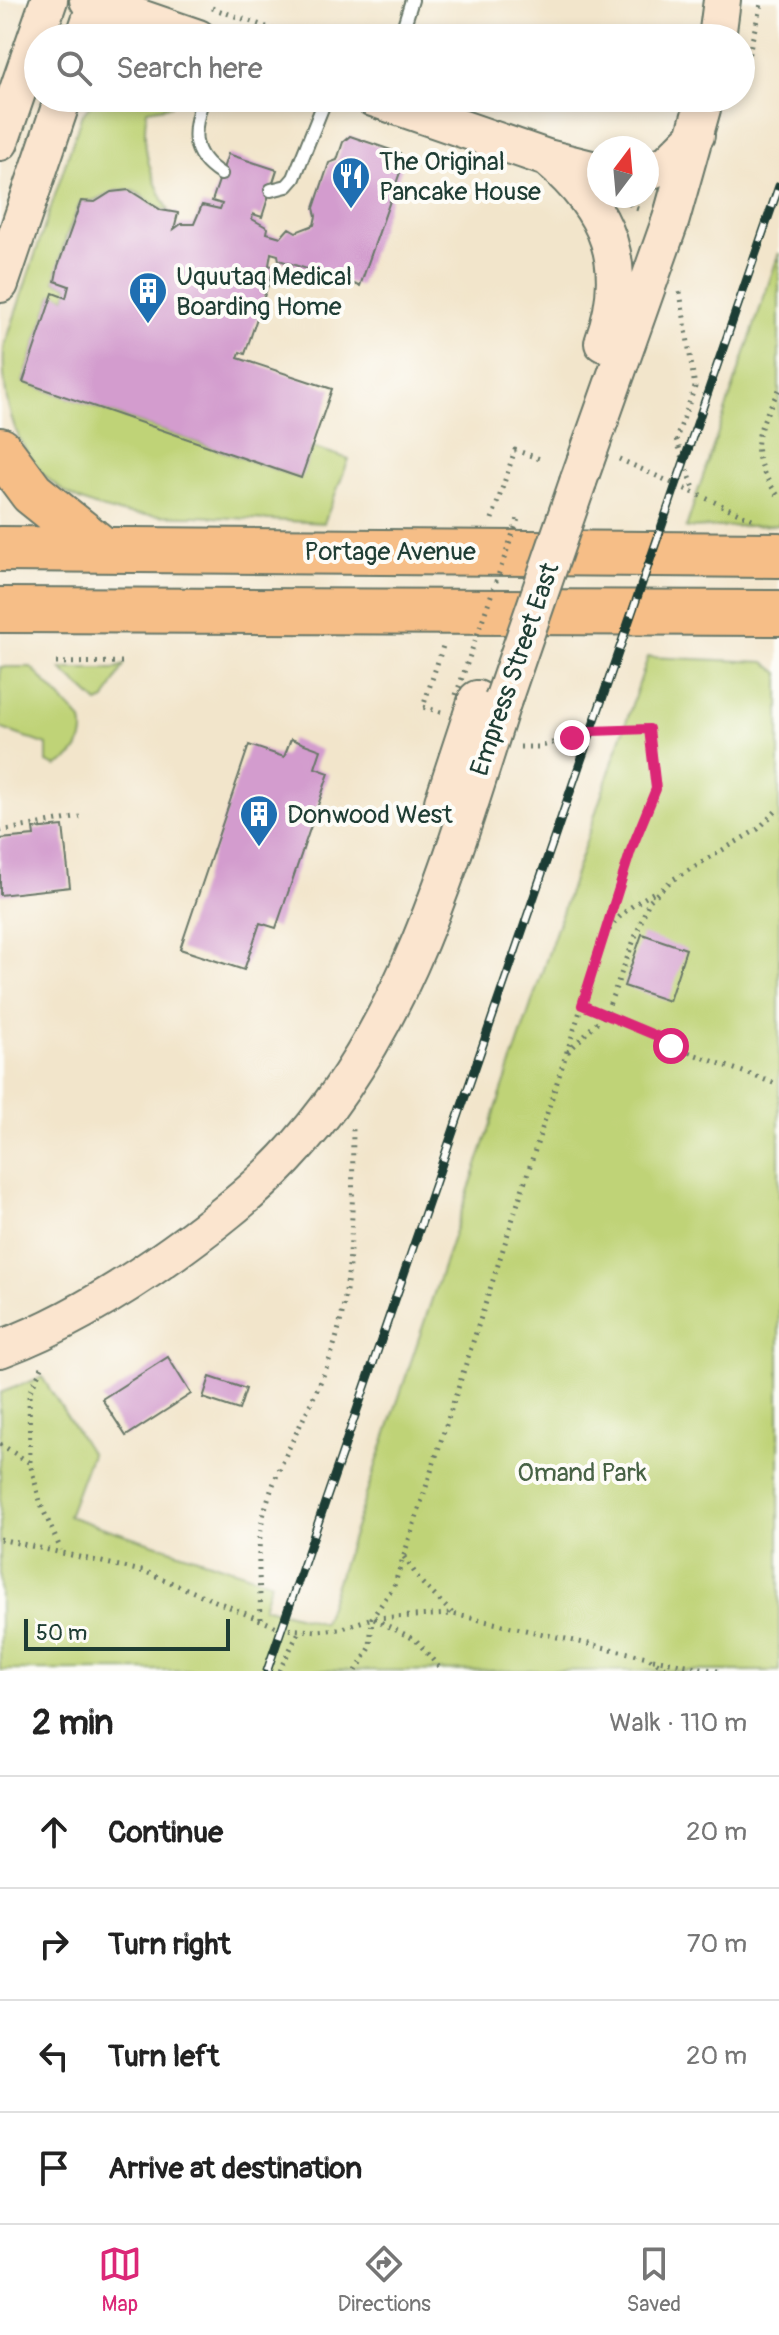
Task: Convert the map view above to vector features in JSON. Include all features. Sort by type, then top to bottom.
[{"type":"highway","points":[[0,450],[32,493],[102,549]]},
{"type":"highway","name":"Portage Avenue","points":[[0,549],[769,540]]},
{"type":"highway","points":[[0,610],[779,613]]},
{"type":"main road","points":[[41,24],[49,0]]},
{"type":"main road","points":[[719,24],[722,0]]},
{"type":"main road","points":[[87,24],[93,1],[200,21]]},
{"type":"main road","points":[[0,142],[24,72]]},
{"type":"main road","points":[[0,284],[58,112]]},
{"type":"main road","points":[[414,112],[547,158],[587,168]]},
{"type":"main road","name":"Empress Street East","points":[[557,475],[671,219],[702,112]]},
{"type":"main road","points":[[659,167],[668,163],[696,135]]},
{"type":"main road","name":"Empress Street East","points":[[0,1323],[87,1284],[151,1244],[201,1206],[287,1125],[323,1078],[376,991],[396,947],[471,702],[613,316],[617,290],[613,254],[604,227],[573,180],[547,158]]},
{"type":"main road","name":"Empress Street East","points":[[0,1349],[110,1294],[197,1236],[285,1160],[328,1108],[383,1023],[413,962],[471,702]]},
{"type":"lane","points":[[404,24],[412,0]]},
{"type":"lane","points":[[200,112],[193,139],[199,154],[221,174]]},
{"type":"lane","points":[[271,190],[287,186],[294,178],[320,112]]},
{"type":"path","points":[[755,28],[762,0]]},
{"type":"path","points":[[680,289],[695,387],[676,439],[695,491]]},
{"type":"path","points":[[779,390],[756,438],[761,474],[779,497]]},
{"type":"path","points":[[488,532],[515,450],[557,475]]},
{"type":"path","points":[[610,456],[695,491],[769,540]]},
{"type":"path","points":[[444,642],[423,707],[471,702],[519,516]]},
{"type":"path","points":[[56,663],[124,662]]},
{"type":"path","points":[[426,669],[434,672]]},
{"type":"path","points":[[356,1671],[370,1648],[372,1618],[394,1586],[404,1557],[631,850],[656,789],[649,729],[592,731],[539,747],[511,747]]},
{"type":"path","points":[[605,932],[630,906],[740,842],[779,808]]},
{"type":"path","points":[[0,831],[80,817]]},
{"type":"path","points":[[567,1053],[606,1013],[641,917],[660,890]]},
{"type":"path","points":[[582,1005],[664,1039],[671,1046],[779,1085]]},
{"type":"path","points":[[261,1619],[258,1563],[265,1509],[334,1346],[342,1310],[352,1225],[353,1118]]},
{"type":"path","points":[[48,1355],[29,1393],[30,1463],[41,1505],[62,1551]]},
{"type":"path","points":[[0,1444],[30,1463]]},
{"type":"path","points":[[0,1539],[146,1572],[299,1632],[340,1629],[372,1618],[453,1614],[719,1671]]},
{"type":"path","points":[[404,1557],[422,1583],[453,1614]]},
{"type":"path","points":[[372,1618],[416,1640],[442,1671]]},
{"type":"path","points":[[279,1671],[299,1632]]},
{"type":"path","points":[[647,1657],[671,1671]]},
{"type":"green space","points":[[85,112],[147,112],[146,150],[157,186],[169,211],[130,190],[81,201],[66,237],[55,281],[69,286],[66,298],[53,294],[23,382],[300,478],[312,447],[349,459],[324,523],[115,512],[78,499],[56,486],[24,448],[7,401],[4,348]]},
{"type":"green space","points":[[779,253],[779,525],[686,528],[696,497]]},
{"type":"green space","name":"Omand Park","points":[[648,657],[765,662],[779,673],[779,1671],[0,1670],[0,1393],[42,1377],[91,1454],[68,1516],[271,1582],[263,1607],[323,1623]]},
{"type":"green space","points":[[124,665],[105,700],[98,703],[61,669],[114,669]]},
{"type":"green space","points":[[0,667],[31,667],[82,721],[81,742],[68,759],[56,766],[47,762],[47,745],[0,728]]},
{"type":"building","name":"Uquutaq Medical Boarding Home","points":[[350,136],[400,153],[404,161],[360,286],[279,260],[278,255],[271,253],[269,265],[274,267],[245,354],[240,352],[238,358],[332,389],[301,478],[23,382],[53,293],[66,298],[69,286],[55,281],[81,201],[95,202],[111,192],[129,190],[161,210],[178,213],[174,229],[181,224],[194,224],[202,205],[220,209],[222,204],[212,201],[228,154],[277,170],[262,217],[253,214],[252,219],[268,228],[267,233],[281,237],[289,228],[296,232],[314,225],[314,208],[329,163],[337,160],[343,142]]},
{"type":"building","name":"Donwood West","points":[[291,739],[321,750],[315,768],[329,773],[276,928],[260,923],[244,970],[180,949],[249,745],[284,757]]},
{"type":"building","points":[[63,826],[70,887],[0,895],[0,839],[34,836],[33,829]]},
{"type":"building","points":[[642,934],[686,949],[669,1001],[624,986]]},
{"type":"building","points":[[168,1357],[191,1394],[126,1436],[102,1399]]},
{"type":"building","points":[[210,1377],[246,1389],[239,1410],[203,1398]]},
{"type":"railway","points":[[267,1671],[779,186]]},
{"type":"place","name":"The Original Pancake House","points":[[351,210]]},
{"type":"place","name":"Uquutaq Medical Boarding Home","points":[[148,325]]},
{"type":"place","name":"Donwood West","points":[[259,848]]},
{"type":"route","points":[[572,738],[592,731],[649,729],[656,789],[631,850],[582,1005],[664,1039],[671,1046]]}]
